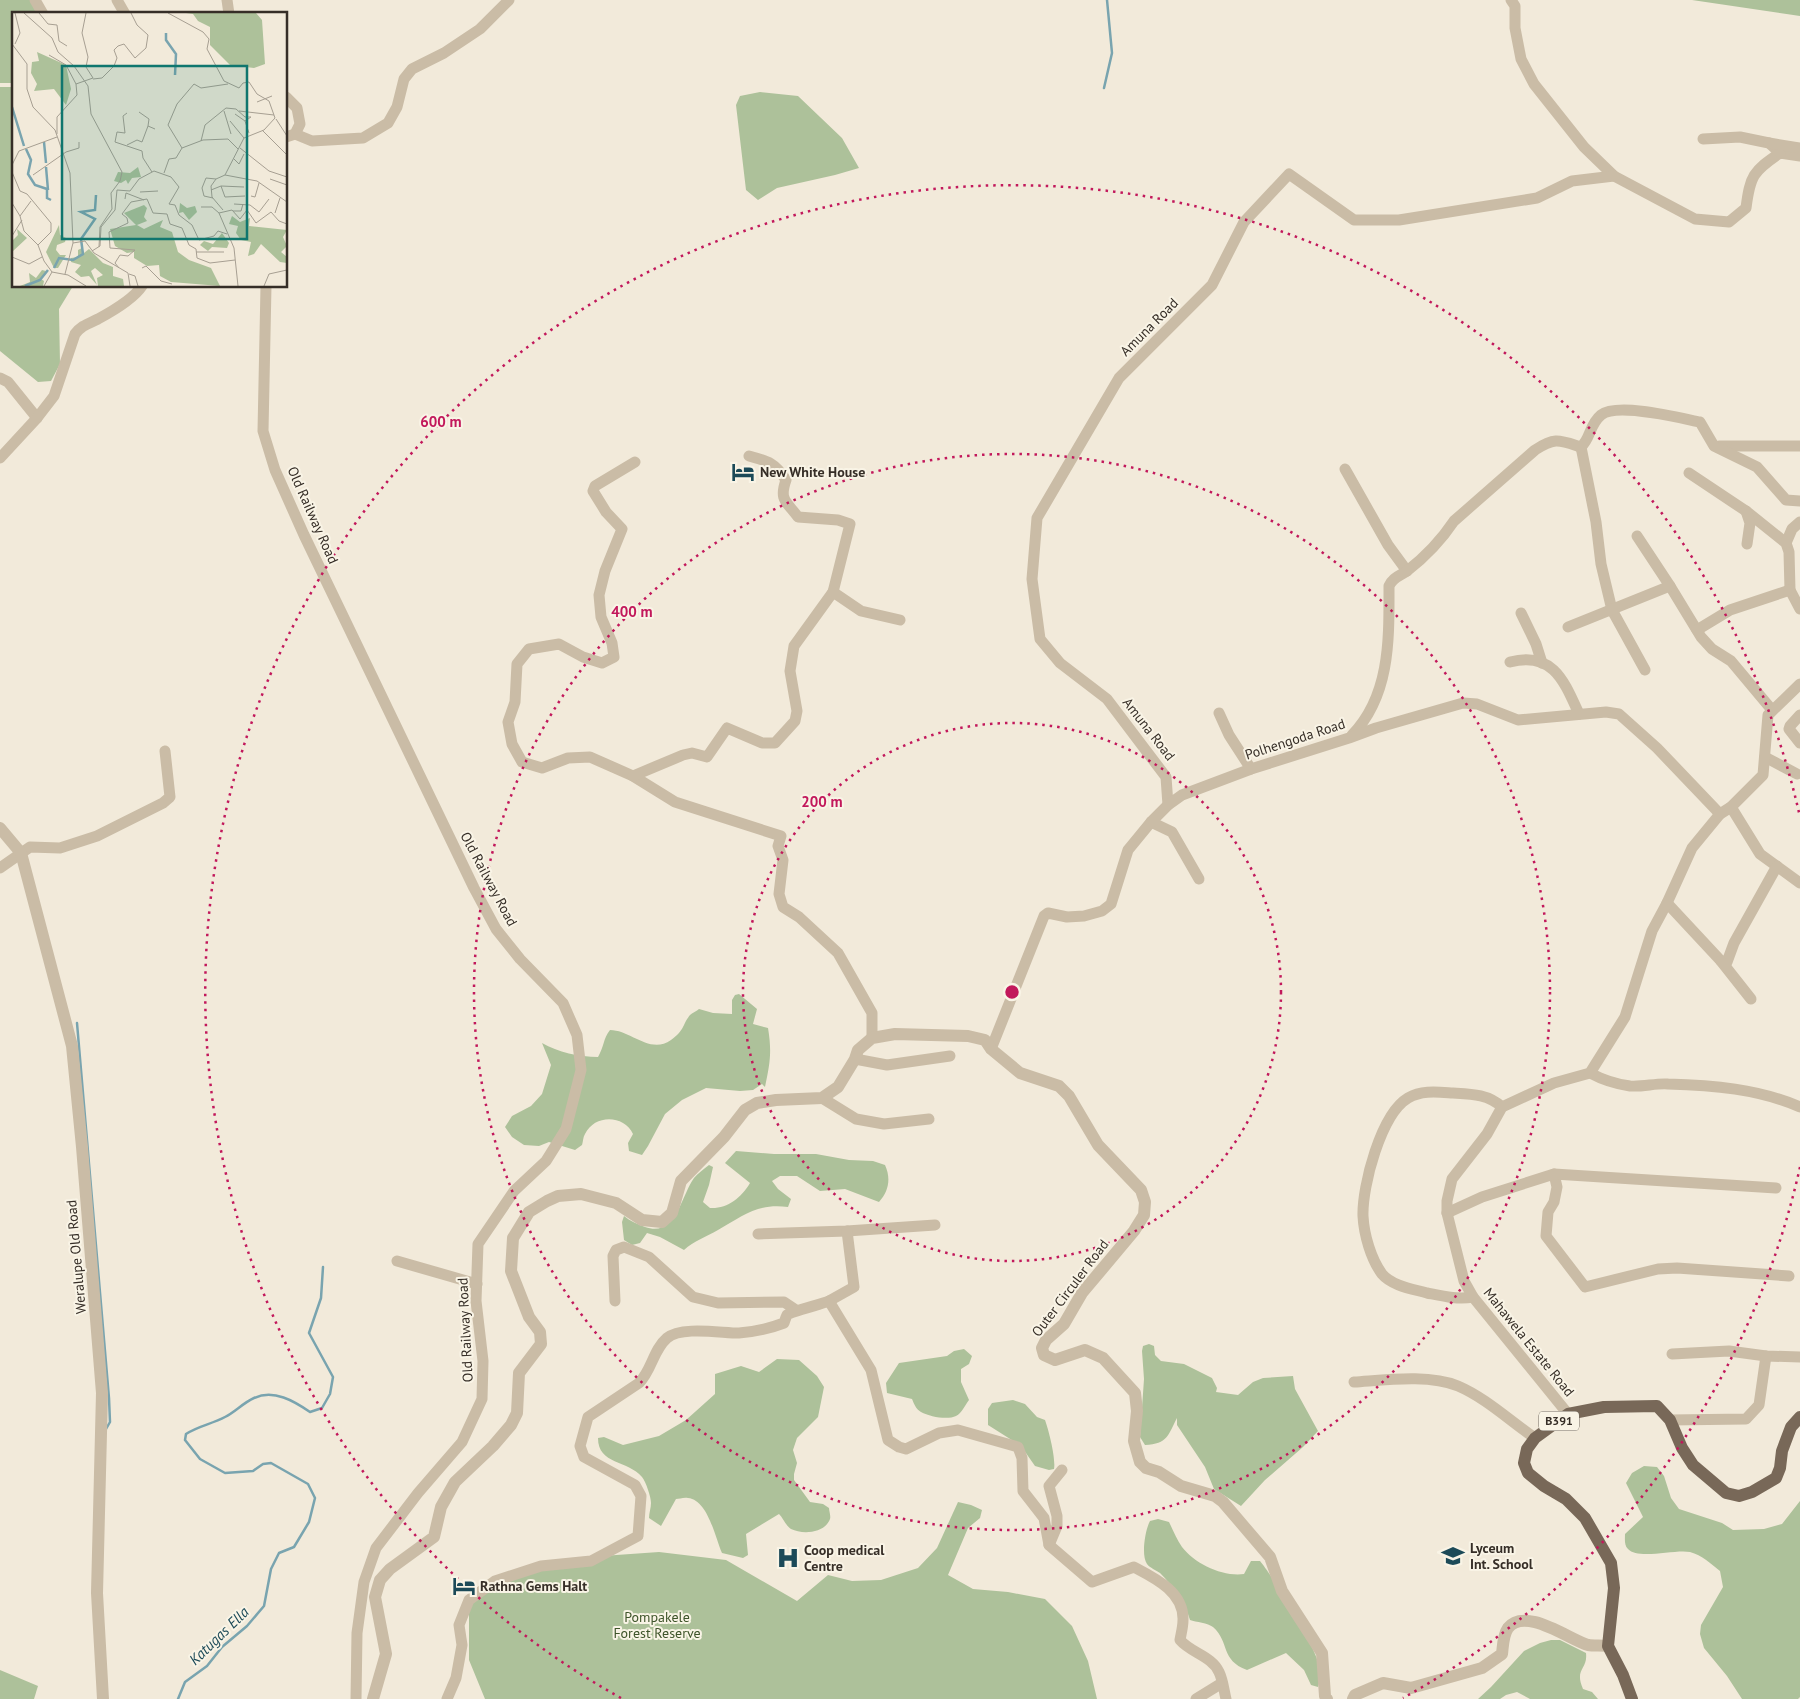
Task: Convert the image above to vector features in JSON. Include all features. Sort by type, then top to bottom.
[{"type":"main road","name":"B391","points":[[1608,1646],[1614,1588],[1611,1564],[1585,1518],[1566,1499],[1544,1486],[1528,1473],[1524,1463],[1527,1449],[1535,1438],[1568,1414],[1604,1407],[1657,1406],[1670,1420]]},
{"type":"main road","points":[[1670,1420],[1682,1448],[1693,1465],[1726,1493],[1739,1496],[1752,1492],[1776,1478],[1780,1468],[1782,1451],[1791,1427],[1800,1417]]},
{"type":"main road","points":[[1608,1646],[1624,1675],[1632,1699]]},
{"type":"street","points":[[35,0],[42,12]]},
{"type":"street","points":[[117,0],[124,12]]},
{"type":"street","points":[[288,99],[296,108],[300,124],[291,136],[312,141],[362,138],[388,123],[397,107],[404,79],[412,68],[444,53],[480,29],[509,0]]},
{"type":"street","points":[[1511,0],[1515,6],[1515,28],[1521,59],[1534,84],[1584,147],[1614,176],[1695,218],[1728,222],[1746,208],[1750,182],[1762,165],[1780,153]]},
{"type":"street","points":[[1703,139],[1740,137],[1800,148]]},
{"type":"street","points":[[1769,143],[1780,153],[1800,156]]},
{"type":"street","name":"Amuna Road","points":[[1168,805],[1166,777],[1107,699],[1060,662],[1040,639],[1032,579],[1037,518],[1119,378],[1212,285],[1244,222],[1289,174],[1354,220],[1399,220],[1537,198],[1572,181],[1614,176]]},
{"type":"street","points":[[0,458],[37,418],[54,396],[75,334],[82,326],[99,318],[137,294],[141,288]]},
{"type":"street","name":"Old Railway Road","points":[[266,288],[263,431],[275,470],[304,535],[474,888],[496,929],[520,959],[563,1003],[577,1035],[581,1070],[566,1129],[546,1161],[514,1191],[478,1244],[476,1301],[483,1361],[482,1399],[462,1442],[418,1493],[376,1548],[364,1582],[357,1633],[356,1699]]},
{"type":"street","points":[[0,378],[8,382],[37,418]]},
{"type":"street","points":[[1581,447],[1585,443],[1591,425],[1603,413],[1628,409],[1700,422],[1714,446],[1757,468],[1786,500],[1800,501]]},
{"type":"street","points":[[1350,738],[1364,723],[1377,696],[1385,668],[1389,638],[1389,586],[1392,580],[1407,571],[1445,535],[1454,520],[1535,450],[1549,441],[1563,441],[1581,447]]},
{"type":"street","points":[[1714,446],[1800,446]]},
{"type":"street","points":[[1581,447],[1596,522],[1601,564],[1612,610],[1645,670]]},
{"type":"street","points":[[633,776],[683,755],[692,753],[707,757],[727,728],[762,743],[775,743],[795,720],[797,711],[790,671],[794,646],[833,592],[850,524],[838,520],[798,516],[783,498],[782,491],[786,480],[779,470],[771,462],[749,456]]},
{"type":"street","points":[[373,1699],[386,1654],[375,1597],[380,1580],[390,1569],[434,1537],[441,1507],[454,1482],[493,1446],[511,1425],[517,1412],[519,1373],[541,1344],[540,1332],[529,1317],[511,1271],[513,1238],[529,1212],[558,1196],[582,1194],[616,1203],[642,1220],[662,1222],[672,1213],[681,1181],[724,1138],[745,1110],[757,1103],[776,1100],[822,1098],[838,1087],[858,1050],[872,1038],[872,1013],[838,953],[799,917],[783,906],[779,894],[783,860],[778,846],[781,836],[675,802],[633,776],[590,756],[568,758],[542,768],[522,762],[512,744],[508,722],[516,702],[517,664],[529,649],[559,644],[582,657],[602,663],[614,657],[612,643],[601,618],[599,595],[605,571],[622,529],[606,512],[593,491],[595,486],[635,462]]},
{"type":"street","points":[[1345,469],[1388,545],[1407,571]]},
{"type":"street","points":[[1688,473],[1746,511],[1786,543],[1789,552],[1790,590],[1800,609]]},
{"type":"street","points":[[1746,511],[1750,523],[1747,544]]},
{"type":"street","points":[[1786,543],[1792,529],[1800,522]]},
{"type":"street","points":[[1637,536],[1697,630],[1712,649],[1731,661],[1772,710]]},
{"type":"street","points":[[1568,627],[1670,586]]},
{"type":"street","points":[[1697,630],[1730,610],[1790,590]]},
{"type":"street","points":[[833,592],[861,611],[900,620]]},
{"type":"street","points":[[1521,613],[1536,644],[1542,662]]},
{"type":"street","points":[[1510,662],[1523,658],[1542,662],[1554,670],[1565,683],[1578,714]]},
{"type":"street","points":[[1590,1073],[1625,1017],[1652,931],[1692,848],[1720,814],[1731,807],[1763,775],[1768,715],[1798,690]]},
{"type":"street","name":"Polhengoda Road","points":[[991,1049],[1044,916],[1048,913],[1067,917],[1084,916],[1102,911],[1112,904],[1128,850],[1168,805],[1182,795],[1251,769],[1376,728],[1464,703],[1477,704],[1518,720],[1606,712],[1618,714],[1657,748],[1720,814]]},
{"type":"street","points":[[1219,713],[1251,769]]},
{"type":"street","points":[[1800,715],[1789,729],[1800,743]]},
{"type":"street","points":[[0,868],[30,847],[60,848],[97,836],[163,803],[170,797],[165,751]]},
{"type":"street","points":[[1764,757],[1797,774]]},
{"type":"street","points":[[1731,807],[1760,854],[1800,883]]},
{"type":"street","points":[[1151,822],[1172,832],[1199,879]]},
{"type":"street","name":"Weralupe Old Road","points":[[0,828],[21,853],[72,1046],[102,1393],[97,1593],[103,1699]]},
{"type":"street","points":[[1721,961],[1728,961],[1734,943],[1777,866]]},
{"type":"street","points":[[1667,902],[1721,961],[1751,999]]},
{"type":"street","name":"Outer Circuler Road","points":[[872,1038],[895,1034],[968,1036],[985,1040],[991,1049],[1020,1073],[1058,1086],[1069,1096],[1098,1145],[1141,1190],[1145,1202],[1144,1215],[1134,1231],[1082,1293],[1064,1324],[1046,1340],[1042,1348],[1044,1355],[1055,1360],[1084,1350],[1103,1358],[1135,1393],[1137,1411],[1134,1441],[1140,1462],[1146,1468],[1159,1472],[1182,1486],[1215,1496],[1270,1557],[1282,1591],[1322,1653],[1327,1699]]},
{"type":"street","points":[[855,1058],[887,1065],[950,1056]]},
{"type":"street","points":[[1472,1297],[1448,1297],[1412,1289],[1390,1280],[1382,1274],[1369,1249],[1363,1217],[1364,1198],[1372,1163],[1381,1137],[1396,1107],[1408,1098],[1423,1092],[1474,1094],[1494,1099],[1502,1107],[1554,1083],[1590,1073],[1606,1081],[1631,1086],[1666,1084],[1737,1088],[1800,1107]]},
{"type":"street","points":[[822,1098],[856,1119],[884,1124],[929,1119]]},
{"type":"street","name":"Mahawela Estate Road","points":[[1502,1107],[1487,1134],[1452,1179],[1447,1201],[1447,1213],[1464,1281],[1472,1297],[1568,1414]]},
{"type":"street","points":[[1554,1174],[1557,1187],[1554,1202],[1548,1212],[1546,1236],[1585,1287],[1658,1269],[1677,1268],[1789,1276]]},
{"type":"street","points":[[1447,1213],[1482,1197],[1554,1174],[1776,1188]]},
{"type":"street","points":[[758,1234],[936,1225]]},
{"type":"street","points":[[447,1699],[456,1678],[462,1645],[459,1625],[469,1600],[495,1580],[541,1566],[591,1561],[638,1536],[641,1496],[635,1485],[584,1457],[580,1446],[588,1417],[645,1378],[660,1345],[669,1336],[683,1332],[742,1333],[774,1327],[784,1323],[787,1315],[796,1310],[808,1309],[830,1301],[854,1287],[847,1231]]},
{"type":"street","points":[[615,1301],[614,1256],[616,1250],[624,1248],[648,1258],[693,1296],[718,1303],[784,1302],[796,1310]]},
{"type":"street","points":[[397,1261],[476,1284]]},
{"type":"street","points":[[830,1301],[871,1370],[888,1440],[899,1448],[906,1448],[939,1433],[958,1430],[1018,1447],[1022,1458],[1023,1491],[1044,1518],[1050,1545],[1092,1582],[1134,1567],[1155,1578],[1168,1588],[1179,1603],[1183,1618],[1180,1640],[1186,1647],[1210,1661],[1219,1672],[1226,1699]]},
{"type":"street","points":[[1672,1354],[1728,1351],[1766,1356],[1800,1357]]},
{"type":"street","points":[[1670,1420],[1746,1419],[1759,1405],[1766,1356]]},
{"type":"street","points":[[1354,1382],[1395,1379],[1430,1380],[1457,1386],[1487,1404],[1535,1438]]},
{"type":"street","points":[[1050,1545],[1057,1526],[1057,1516],[1049,1486],[1062,1470]]},
{"type":"street","points":[[1352,1699],[1355,1695],[1383,1684],[1412,1688],[1482,1668],[1502,1654],[1504,1636],[1509,1626],[1521,1620],[1548,1626],[1589,1645],[1608,1646]]},
{"type":"street","points":[[1196,1699],[1222,1683]]},
{"type":"green space","points":[[0,0],[34,0],[40,12],[12,12],[12,83],[0,83]]},
{"type":"green space","points":[[1692,0],[1800,0],[1800,16]]},
{"type":"green space","points":[[0,87],[12,87],[12,288],[72,288],[59,309],[60,364],[51,381],[38,382],[0,351]]},
{"type":"green space","points":[[760,92],[798,96],[842,138],[859,168],[777,188],[758,200],[746,190],[736,105],[740,96]]},
{"type":"green space","points":[[739,994],[757,1009],[753,1024],[768,1028],[770,1058],[765,1087],[762,1084],[753,1090],[740,1091],[706,1088],[682,1100],[665,1114],[642,1155],[629,1151],[628,1143],[633,1134],[623,1123],[616,1120],[602,1120],[595,1123],[585,1134],[582,1145],[575,1150],[549,1142],[539,1146],[524,1145],[512,1137],[505,1127],[512,1116],[531,1106],[542,1094],[551,1065],[542,1043],[569,1053],[598,1057],[610,1030],[618,1031],[640,1041],[656,1045],[663,1044],[676,1036],[690,1015],[699,1009],[713,1013],[732,1014],[732,1000],[735,995]]},
{"type":"green space","points":[[736,1151],[774,1154],[816,1154],[849,1160],[873,1161],[885,1165],[888,1184],[879,1202],[845,1189],[820,1191],[797,1176],[780,1176],[772,1181],[778,1189],[791,1199],[788,1207],[768,1207],[751,1212],[684,1250],[660,1237],[647,1233],[640,1243],[632,1245],[624,1240],[622,1222],[624,1216],[645,1227],[655,1229],[664,1227],[676,1213],[694,1178],[709,1165],[713,1167],[703,1202],[710,1208],[716,1208],[733,1202],[750,1183],[725,1163]]},
{"type":"green space","points":[[1149,1344],[1154,1346],[1155,1355],[1161,1361],[1184,1364],[1212,1378],[1217,1388],[1216,1392],[1238,1395],[1253,1382],[1263,1378],[1293,1376],[1295,1389],[1318,1431],[1303,1447],[1265,1480],[1241,1506],[1214,1489],[1205,1467],[1177,1425],[1177,1418],[1166,1438],[1158,1443],[1145,1445],[1140,1437],[1144,1379],[1142,1351],[1143,1346]]},
{"type":"green space","points":[[964,1349],[972,1356],[969,1364],[961,1369],[961,1382],[969,1400],[958,1415],[944,1418],[929,1415],[921,1412],[914,1405],[912,1399],[887,1393],[886,1383],[899,1363],[947,1356],[954,1351]]},
{"type":"green space","points":[[777,1359],[799,1360],[817,1376],[824,1387],[818,1417],[797,1438],[793,1450],[797,1463],[794,1480],[810,1502],[823,1504],[829,1508],[830,1518],[827,1524],[813,1532],[796,1531],[789,1528],[779,1514],[746,1534],[748,1555],[743,1558],[722,1553],[706,1512],[695,1500],[686,1498],[676,1499],[661,1526],[649,1518],[651,1500],[644,1479],[636,1472],[608,1458],[599,1447],[598,1438],[604,1437],[623,1445],[659,1436],[686,1420],[715,1394],[715,1374],[741,1366],[759,1372]]},
{"type":"green space","points":[[1013,1400],[1025,1404],[1037,1417],[1045,1420],[1053,1452],[1054,1469],[1049,1470],[1035,1466],[1021,1446],[988,1425],[988,1409],[992,1403]]},
{"type":"green space","points":[[1644,1466],[1657,1467],[1664,1476],[1671,1498],[1679,1509],[1722,1523],[1733,1530],[1764,1529],[1782,1524],[1800,1501],[1800,1697],[1798,1699],[1742,1699],[1727,1676],[1704,1648],[1700,1634],[1701,1625],[1723,1587],[1720,1571],[1702,1557],[1690,1552],[1640,1554],[1628,1549],[1625,1542],[1625,1534],[1643,1517],[1626,1483],[1632,1473]]},
{"type":"green space","name":"Pompakele Forest Reserve","points":[[958,1502],[982,1510],[980,1518],[968,1528],[948,1575],[973,1589],[1008,1592],[1045,1599],[1072,1626],[1088,1661],[1097,1699],[485,1699],[469,1660],[469,1599],[511,1578],[588,1557],[659,1552],[726,1560],[797,1601],[828,1575],[852,1581],[881,1580],[918,1568],[937,1548]]},
{"type":"green space","points":[[1158,1519],[1169,1522],[1182,1547],[1194,1559],[1210,1568],[1227,1573],[1244,1574],[1251,1561],[1260,1561],[1286,1599],[1314,1651],[1321,1675],[1318,1687],[1311,1685],[1304,1670],[1286,1653],[1247,1670],[1238,1666],[1229,1656],[1222,1639],[1213,1627],[1190,1620],[1182,1601],[1174,1589],[1145,1560],[1144,1543],[1148,1525],[1150,1521]]},
{"type":"green space","points":[[1551,1640],[1560,1640],[1586,1653],[1580,1677],[1581,1682],[1583,1689],[1592,1692],[1598,1699],[1530,1699],[1517,1692],[1500,1699],[1478,1699],[1524,1651]]},
{"type":"green space","points":[[0,1670],[38,1686],[34,1699],[0,1699]]},
{"type":"waterway","points":[[1104,88],[1112,53],[1107,0]]},
{"type":"waterway","points":[[77,1023],[109,1398],[110,1422],[106,1429]]},
{"type":"waterway","name":"Katugas Ella","points":[[178,1699],[185,1682],[207,1666],[222,1647],[247,1626],[264,1606],[271,1569],[279,1553],[294,1547],[309,1522],[315,1498],[308,1484],[271,1463],[263,1464],[253,1471],[225,1473],[200,1459],[185,1440],[186,1434],[225,1417],[250,1400],[261,1396],[269,1395],[284,1398],[310,1412],[322,1408],[330,1394],[333,1377],[309,1333],[321,1298],[323,1267]]},
{"type":"place","name":"New White House","points":[[743,472]]},
{"type":"place","name":"Lyceum Int. School","points":[[1453,1556]]},
{"type":"place","name":"Coop medical Centre","points":[[788,1558]]},
{"type":"place","name":"Rathna Gems Halt","points":[[464,1586]]}]
